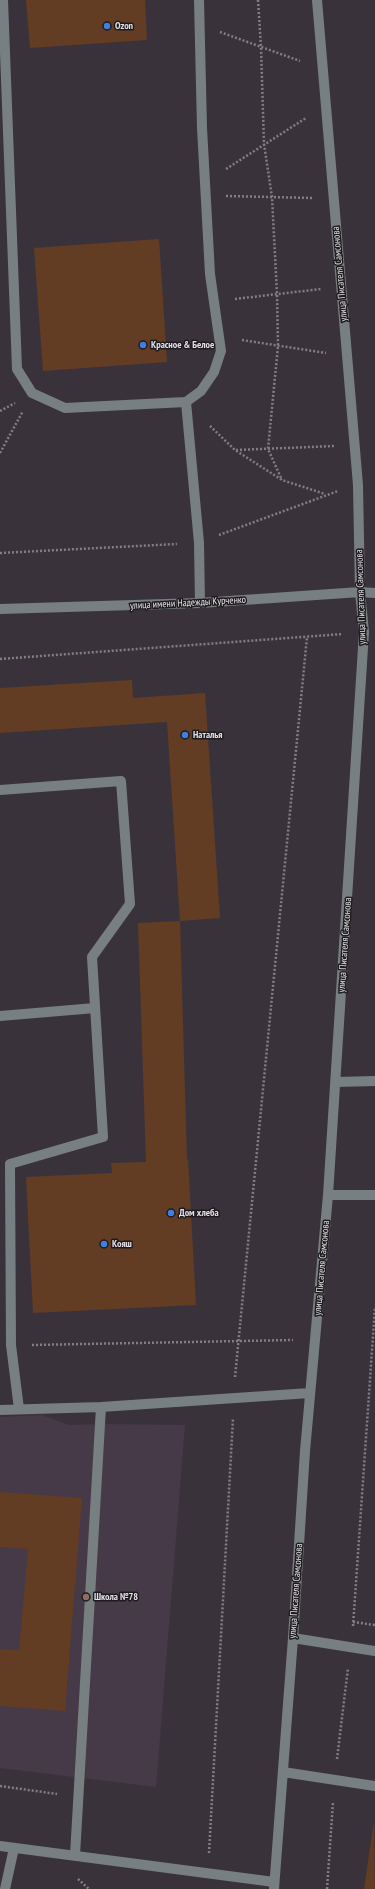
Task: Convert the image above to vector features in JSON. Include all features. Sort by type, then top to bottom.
[{"type":"street","points":[[3,0],[17,369],[32,393],[65,408],[186,402],[201,391],[214,372],[221,351],[210,274],[202,128],[201,25],[199,0]]},
{"type":"street","name":"улица Писателя Самсонова","points":[[274,1886],[293,1638],[305,1450],[328,1195],[364,632],[360,592],[358,485],[317,0]]},
{"type":"street","points":[[186,402],[198,543],[200,604]]},
{"type":"street","name":"улица имени Надежды Курченко","points":[[0,609],[200,604],[360,592],[375,593]]},
{"type":"street","points":[[0,790],[121,781],[130,904],[92,956],[103,1137],[10,1164],[11,1345],[19,1409]]},
{"type":"street","points":[[0,1016],[95,1008]]},
{"type":"street","points":[[336,1082],[375,1081]]},
{"type":"street","points":[[328,1195],[375,1195]]},
{"type":"street","points":[[0,1410],[100,1408],[310,1393]]},
{"type":"street","points":[[75,1855],[100,1408]]},
{"type":"street","points":[[293,1638],[375,1651]]},
{"type":"street","points":[[283,1772],[375,1786]]},
{"type":"street","points":[[0,1846],[208,1873],[274,1886]]},
{"type":"street","points":[[6,1889],[14,1848]]},
{"type":"path","points":[[258,0],[264,144],[272,197],[277,294],[278,346],[268,449],[282,480]]},
{"type":"path","points":[[201,25],[323,69]]},
{"type":"path","points":[[205,182],[326,105]]},
{"type":"path","points":[[206,195],[334,198]]},
{"type":"path","points":[[214,302],[341,286]]},
{"type":"path","points":[[219,337],[347,356]]},
{"type":"path","points":[[0,453],[32,393]]},
{"type":"path","points":[[186,402],[235,450],[282,480],[325,494]]},
{"type":"path","points":[[235,450],[355,445]]},
{"type":"path","points":[[0,659],[364,632]]},
{"type":"path","points":[[208,1873],[237,1341],[307,637]]},
{"type":"path","points":[[327,1889],[335,1779],[351,1647],[375,1307]]},
{"type":"path","points":[[11,1345],[315,1339]]},
{"type":"path","points":[[353,1622],[375,1625]]},
{"type":"path","points":[[0,1786],[78,1798]]},
{"type":"shaded area","name":"Школа №78","points":[[42,1415],[69,1425],[185,1425],[156,1787],[0,1768],[0,1417]]},
{"type":"building","points":[[26,0],[145,0],[147,40],[30,48]]},
{"type":"building","points":[[159,239],[167,362],[43,371],[34,248]]},
{"type":"building","points":[[132,680],[133,698],[205,693],[220,918],[180,921],[167,722],[0,733],[0,688]]},
{"type":"building","points":[[180,921],[187,1160],[188,1159],[196,1305],[33,1313],[26,1177],[112,1173],[111,1163],[146,1162],[138,923]]},
{"type":"building","points":[[0,1492],[82,1498],[65,1711],[0,1706],[0,1649],[19,1650],[28,1549],[0,1547]]},
{"type":"building","points":[[374,1821],[375,1889],[364,1889]]},
{"type":"place","name":"Ozon","points":[[107,26]]},
{"type":"place","name":"Красное & Белое","points":[[143,345]]},
{"type":"place","name":"Наталья","points":[[185,735]]},
{"type":"place","name":"Дом хлеба","points":[[171,1213]]},
{"type":"place","name":"Кояш","points":[[104,1244]]},
{"type":"place","name":"Школа №78","points":[[86,1597]]}]
